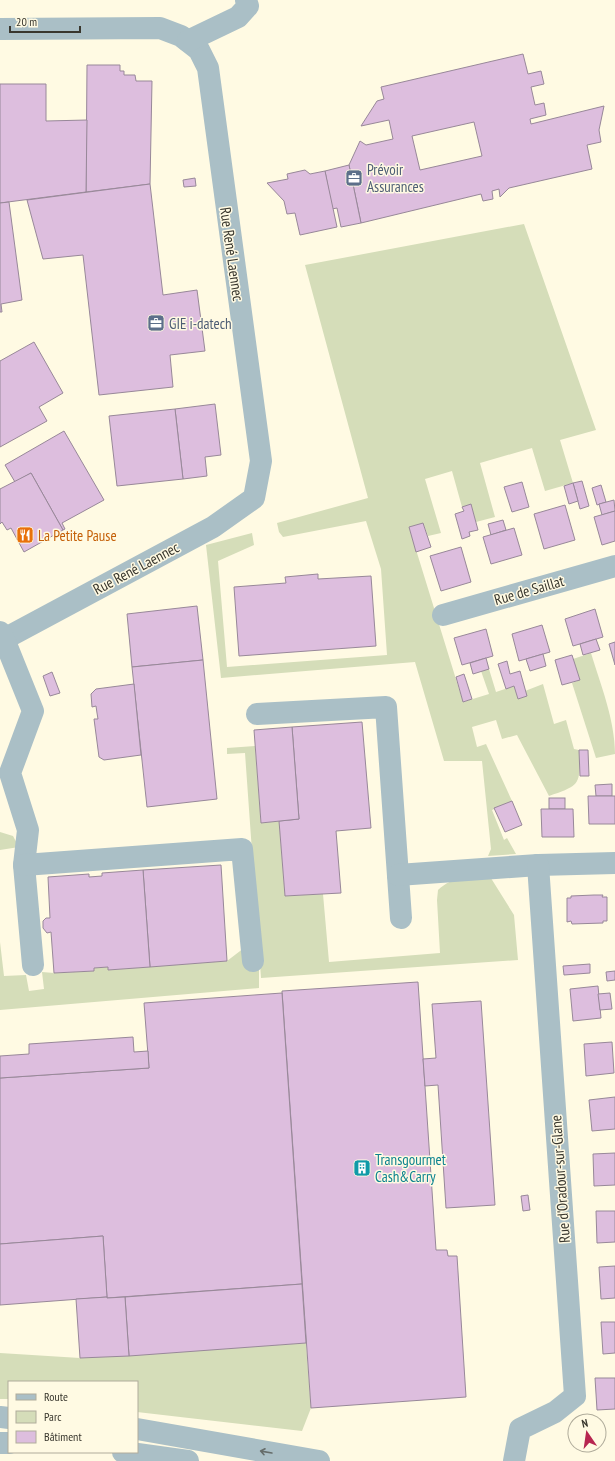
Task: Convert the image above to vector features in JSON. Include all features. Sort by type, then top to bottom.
[{"type":"street","points":[[188,41],[238,17],[248,6],[246,0]]},
{"type":"street","name":"Rue René Laennec","points":[[0,29],[160,28],[181,36],[199,50],[208,68],[261,461],[254,498],[213,527],[2,635]]},
{"type":"street","name":"Rue de Saillat","points":[[443,615],[615,566]]},
{"type":"street","points":[[2,635],[33,712],[10,773],[28,830],[24,866],[33,965]]},
{"type":"street","points":[[257,714],[386,707],[401,918]]},
{"type":"street","points":[[24,866],[242,849],[253,961]]},
{"type":"street","points":[[398,876],[496,867],[615,863]]},
{"type":"street","name":"Rue d'Oradour-sur-Glane","points":[[514,1461],[520,1429],[555,1412],[575,1396],[538,865]]},
{"type":"street","points":[[138,1429],[319,1461]]},
{"type":"street","points":[[130,1453],[188,1461]]},
{"type":"green space","points":[[524,224],[596,430],[560,440],[573,483],[545,491],[532,448],[480,463],[495,517],[476,522],[471,505],[462,507],[452,471],[425,479],[441,533],[428,536],[423,523],[409,527],[463,702],[489,694],[481,671],[489,669],[496,692],[514,686],[518,699],[527,696],[525,691],[543,684],[554,724],[566,720],[574,749],[579,750],[579,777],[577,782],[568,789],[549,796],[517,735],[502,739],[496,720],[472,727],[477,747],[486,744],[512,801],[492,810],[504,840],[507,838],[516,854],[488,856],[491,849],[482,761],[444,761],[415,662],[221,678],[206,545],[252,533],[254,545],[218,561],[227,667],[387,655],[381,569],[366,521],[283,537],[279,532],[277,523],[368,498],[305,265]]},
{"type":"green space","points":[[591,653],[610,716],[613,729],[615,754],[596,758],[572,683],[580,680],[573,659]]},
{"type":"green space","points":[[255,746],[261,823],[279,821],[285,896],[323,894],[329,962],[440,953],[437,900],[438,890],[449,882],[455,880],[489,875],[514,915],[518,960],[261,978],[245,753],[227,754],[227,748]]},
{"type":"green space","points":[[0,832],[13,836],[19,847],[0,850]]},
{"type":"green space","points":[[0,942],[4,976],[26,975],[29,991],[44,989],[42,972],[54,973],[94,971],[94,968],[108,967],[108,970],[227,961],[244,948],[259,966],[259,988],[0,1010]]},
{"type":"green space","points":[[306,1343],[311,1408],[302,1431],[138,1412],[138,1381],[8,1381],[8,1399],[0,1399],[0,1353],[80,1358]]},
{"type":"building","points":[[523,54],[528,74],[541,71],[544,84],[531,87],[535,105],[544,103],[546,115],[530,119],[531,124],[604,106],[599,130],[601,142],[587,145],[592,169],[509,188],[500,197],[499,189],[492,191],[493,199],[483,201],[481,194],[361,223],[349,165],[360,141],[366,145],[393,139],[389,120],[361,126],[377,101],[384,99],[381,87]],"holes":[[[474,122],[482,156],[420,170],[412,136]]]},
{"type":"building","points":[[87,65],[120,65],[120,71],[124,71],[124,75],[135,75],[136,81],[152,81],[150,184],[86,192]]},
{"type":"building","points":[[0,84],[46,84],[46,121],[87,120],[86,192],[0,203]]},
{"type":"building","points":[[349,165],[361,223],[341,227],[337,208],[332,209],[325,171]]},
{"type":"building","points":[[305,170],[310,174],[325,171],[337,227],[300,235],[295,213],[287,214],[284,201],[267,183],[288,179],[287,174]]},
{"type":"building","points":[[195,178],[196,186],[184,187],[183,180]]},
{"type":"building","points":[[150,184],[163,295],[197,290],[205,351],[170,355],[173,387],[99,395],[83,255],[43,259],[27,200]]},
{"type":"building","points":[[9,202],[22,300],[1,304],[2,312],[0,312],[0,203]]},
{"type":"building","points":[[34,342],[63,393],[39,407],[47,421],[0,447],[0,361]]},
{"type":"building","points":[[215,404],[221,455],[205,457],[207,476],[183,479],[175,409]]},
{"type":"building","points":[[175,409],[183,479],[117,486],[109,416]]},
{"type":"building","points":[[64,431],[104,500],[62,523],[65,529],[63,530],[31,473],[15,482],[5,465]]},
{"type":"building","points":[[31,473],[63,530],[24,552],[11,528],[7,530],[2,522],[0,524],[0,489]]},
{"type":"building","points":[[582,481],[589,506],[580,509],[573,483]]},
{"type":"building","points":[[522,482],[529,507],[512,512],[504,487]]},
{"type":"building","points":[[573,483],[578,501],[569,504],[564,486]]},
{"type":"building","points":[[601,485],[606,502],[597,505],[592,488]]},
{"type":"building","points":[[614,500],[615,511],[602,515],[599,504]]},
{"type":"building","points":[[471,504],[478,530],[469,532],[470,536],[462,539],[455,514],[464,511],[462,507]]},
{"type":"building","points":[[565,505],[575,540],[544,549],[534,514]]},
{"type":"building","points":[[615,511],[615,541],[602,545],[594,517]]},
{"type":"building","points":[[503,520],[506,530],[491,535],[488,524]]},
{"type":"building","points":[[423,523],[431,547],[416,552],[409,527]]},
{"type":"building","points":[[514,528],[522,555],[491,564],[483,537]]},
{"type":"building","points":[[461,547],[471,582],[441,591],[430,556]]},
{"type":"building","points":[[318,574],[318,579],[371,576],[376,646],[239,656],[234,587],[286,583],[285,577]]},
{"type":"building","points":[[197,606],[203,660],[132,667],[127,614]]},
{"type":"building","points":[[595,609],[603,637],[573,646],[565,619]]},
{"type":"building","points":[[542,625],[550,652],[519,661],[512,634]]},
{"type":"building","points":[[486,629],[493,656],[462,665],[454,638]]},
{"type":"building","points":[[596,639],[600,650],[583,655],[580,644]]},
{"type":"building","points":[[615,642],[615,665],[609,644]]},
{"type":"building","points":[[543,654],[546,666],[530,671],[526,659]]},
{"type":"building","points":[[572,655],[580,680],[562,685],[555,660]]},
{"type":"building","points":[[486,658],[489,669],[473,674],[470,663]]},
{"type":"building","points":[[203,660],[217,799],[147,807],[132,667]]},
{"type":"building","points":[[507,661],[510,674],[520,671],[527,696],[518,699],[514,686],[506,689],[498,664]]},
{"type":"building","points":[[52,672],[60,693],[50,696],[43,676]]},
{"type":"building","points":[[464,674],[472,699],[463,702],[456,677]]},
{"type":"building","points":[[134,684],[141,755],[104,760],[99,757],[94,719],[98,719],[96,706],[92,707],[91,694],[96,689]]},
{"type":"building","points":[[362,722],[371,828],[336,831],[341,893],[285,896],[279,821],[299,819],[292,727]]},
{"type":"building","points":[[292,727],[299,819],[261,823],[254,730]]},
{"type":"building","points":[[579,750],[588,750],[589,776],[580,776]]},
{"type":"building","points":[[612,784],[612,796],[596,796],[595,785]]},
{"type":"building","points":[[588,796],[615,796],[615,824],[589,824]]},
{"type":"building","points":[[549,798],[565,798],[565,809],[549,809]]},
{"type":"building","points":[[512,801],[522,825],[505,832],[494,808]]},
{"type":"building","points":[[541,809],[573,809],[574,837],[542,837]]},
{"type":"building","points":[[221,865],[227,961],[150,967],[143,870]]},
{"type":"building","points":[[143,870],[150,967],[108,970],[108,967],[94,968],[94,971],[54,973],[51,932],[47,933],[43,928],[43,921],[46,918],[50,918],[48,877],[89,874],[89,877],[102,876],[102,873]]},
{"type":"building","points":[[603,895],[602,897],[607,897],[607,921],[603,921],[603,923],[572,924],[571,921],[567,922],[567,898],[571,898],[571,896]]},
{"type":"building","points":[[590,964],[590,973],[564,975],[563,966]]},
{"type":"building","points":[[615,971],[615,980],[607,981],[606,972]]},
{"type":"building","name":"Transgourmet Cash&Carry","points":[[418,982],[436,1250],[447,1250],[448,1256],[457,1256],[466,1397],[311,1408],[282,991]]},
{"type":"building","points":[[598,986],[601,1018],[573,1021],[570,989]]},
{"type":"building","points":[[282,993],[302,1284],[107,1298],[103,1236],[0,1244],[0,1078],[149,1068],[144,1003]]},
{"type":"building","points":[[610,993],[612,1009],[600,1010],[598,994]]},
{"type":"building","points":[[481,1001],[495,1205],[446,1208],[438,1085],[425,1086],[423,1059],[436,1058],[432,1004]]},
{"type":"building","points":[[133,1037],[134,1052],[148,1051],[149,1068],[0,1078],[0,1056],[29,1054],[29,1044]]},
{"type":"building","points":[[612,1042],[614,1073],[586,1076],[584,1044]]},
{"type":"building","points":[[615,1097],[615,1129],[592,1131],[589,1100]]},
{"type":"building","points":[[615,1153],[615,1185],[594,1186],[593,1154]]},
{"type":"building","points":[[528,1195],[530,1210],[523,1211],[521,1196]]},
{"type":"building","points":[[596,1211],[615,1211],[615,1242],[597,1243]]},
{"type":"building","points":[[103,1236],[107,1297],[0,1305],[0,1244]]},
{"type":"building","points":[[615,1266],[615,1298],[601,1299],[599,1267]]},
{"type":"building","points":[[302,1284],[306,1343],[129,1356],[125,1297]]},
{"type":"building","points":[[125,1297],[129,1356],[80,1358],[76,1299]]},
{"type":"building","points":[[601,1322],[615,1322],[615,1353],[603,1354]]},
{"type":"building","points":[[595,1378],[615,1378],[615,1409],[597,1410]]},
{"type":"place","name":"Prévoir Assurances","points":[[354,178]]},
{"type":"place","name":"GIE i-datech","points":[[156,323]]},
{"type":"place","name":"La Petite Pause","points":[[25,535]]},
{"type":"place","name":"Transgourmet Cash&Carry","points":[[362,1168]]}]
